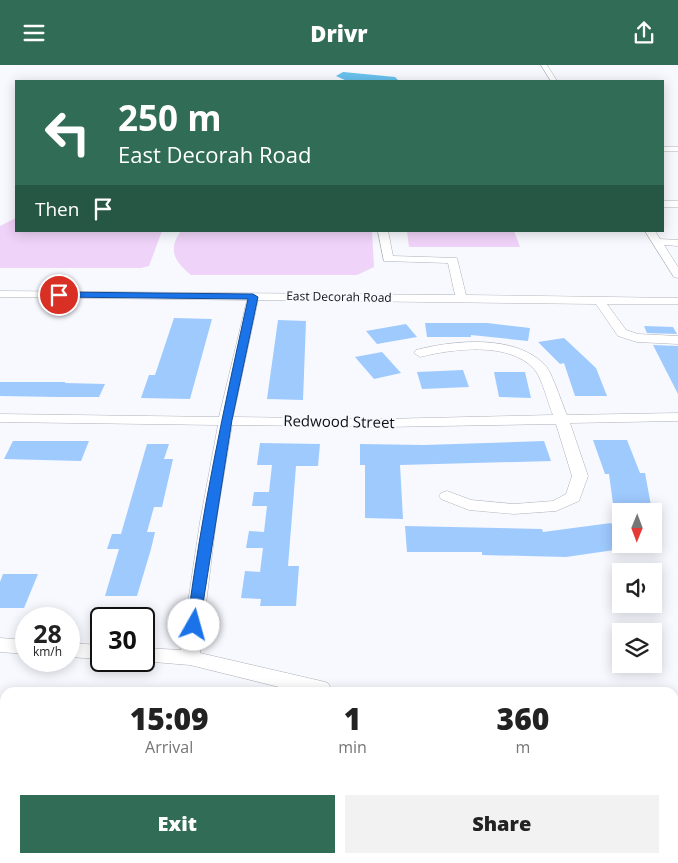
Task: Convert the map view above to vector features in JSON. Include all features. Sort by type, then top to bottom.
[{"type":"street","points":[[544,65],[553,80]]},
{"type":"street","points":[[664,149],[678,149]]},
{"type":"street","points":[[664,204],[678,204]]},
{"type":"street","points":[[383,232],[388,259],[453,259],[461,299]]},
{"type":"street","points":[[651,232],[678,275]]},
{"type":"street","points":[[658,243],[678,243]]},
{"type":"street","name":"East Decorah Road","points":[[0,294],[678,301]]},
{"type":"street","points":[[190,659],[200,575],[226,420],[253,297]]},
{"type":"street","points":[[599,301],[622,333],[637,338],[678,340]]},
{"type":"street","points":[[420,353],[443,347],[499,347],[522,353],[541,368],[580,476],[573,497],[556,506],[514,509],[469,505],[447,496]]},
{"type":"street","name":"Redwood Street","points":[[0,418],[384,423],[678,417]]},
{"type":"street","points":[[0,645],[15,646]]},
{"type":"street","points":[[155,656],[190,659],[312,687]]},
{"type":"shaded area","points":[[15,218],[15,232],[162,232],[149,266],[141,268],[0,268],[0,226]]},
{"type":"shaded area","points":[[180,232],[372,232],[374,267],[357,275],[191,275],[177,260],[175,255],[174,244]]},
{"type":"shaded area","points":[[407,232],[514,232],[520,247],[409,247]]},
{"type":"water","points":[[343,72],[395,77],[398,80],[345,80],[336,76]]},
{"type":"building","points":[[174,318],[212,319],[190,399],[141,398],[149,375],[155,375]]},
{"type":"building","points":[[278,320],[306,321],[303,400],[267,399]]},
{"type":"building","points":[[425,323],[487,323],[530,328],[528,341],[471,335],[471,337],[427,337]]},
{"type":"building","points":[[406,324],[417,337],[377,344],[366,331]]},
{"type":"building","points":[[644,326],[673,327],[677,334],[647,333]]},
{"type":"building","points":[[564,338],[596,368],[607,396],[575,396],[564,363],[560,364],[538,342]]},
{"type":"building","points":[[653,345],[678,346],[678,394]]},
{"type":"building","points":[[382,352],[401,373],[374,379],[355,357]]},
{"type":"building","points":[[463,370],[469,387],[422,389],[417,372]]},
{"type":"building","points":[[494,372],[525,372],[531,398],[499,397]]},
{"type":"building","points":[[0,382],[105,384],[99,397],[0,396]]},
{"type":"building","points":[[593,440],[627,440],[640,473],[645,473],[651,503],[613,503],[609,474],[605,474]]},
{"type":"building","points":[[13,441],[89,441],[81,461],[4,459]]},
{"type":"building","points":[[544,441],[551,461],[400,465],[403,519],[365,518],[365,465],[360,465],[360,444],[424,445]]},
{"type":"building","points":[[260,443],[320,444],[318,466],[296,466],[288,566],[299,566],[296,606],[260,606],[261,599],[241,598],[245,571],[260,572],[263,548],[246,548],[249,531],[264,532],[267,506],[252,506],[254,492],[269,492],[272,465],[257,465]]},
{"type":"building","points":[[147,444],[169,444],[164,459],[173,459],[162,507],[154,507],[147,532],[155,532],[151,549],[137,596],[105,596],[119,549],[107,549],[112,534],[121,534]]},
{"type":"building","points":[[611,523],[612,550],[566,557],[482,555],[482,552],[407,552],[405,526],[542,529],[543,532]]},
{"type":"building","points":[[3,574],[38,574],[24,607],[0,608],[0,582]]},
{"type":"route","points":[[59,295],[253,297],[226,420],[200,575],[194,625]]}]
